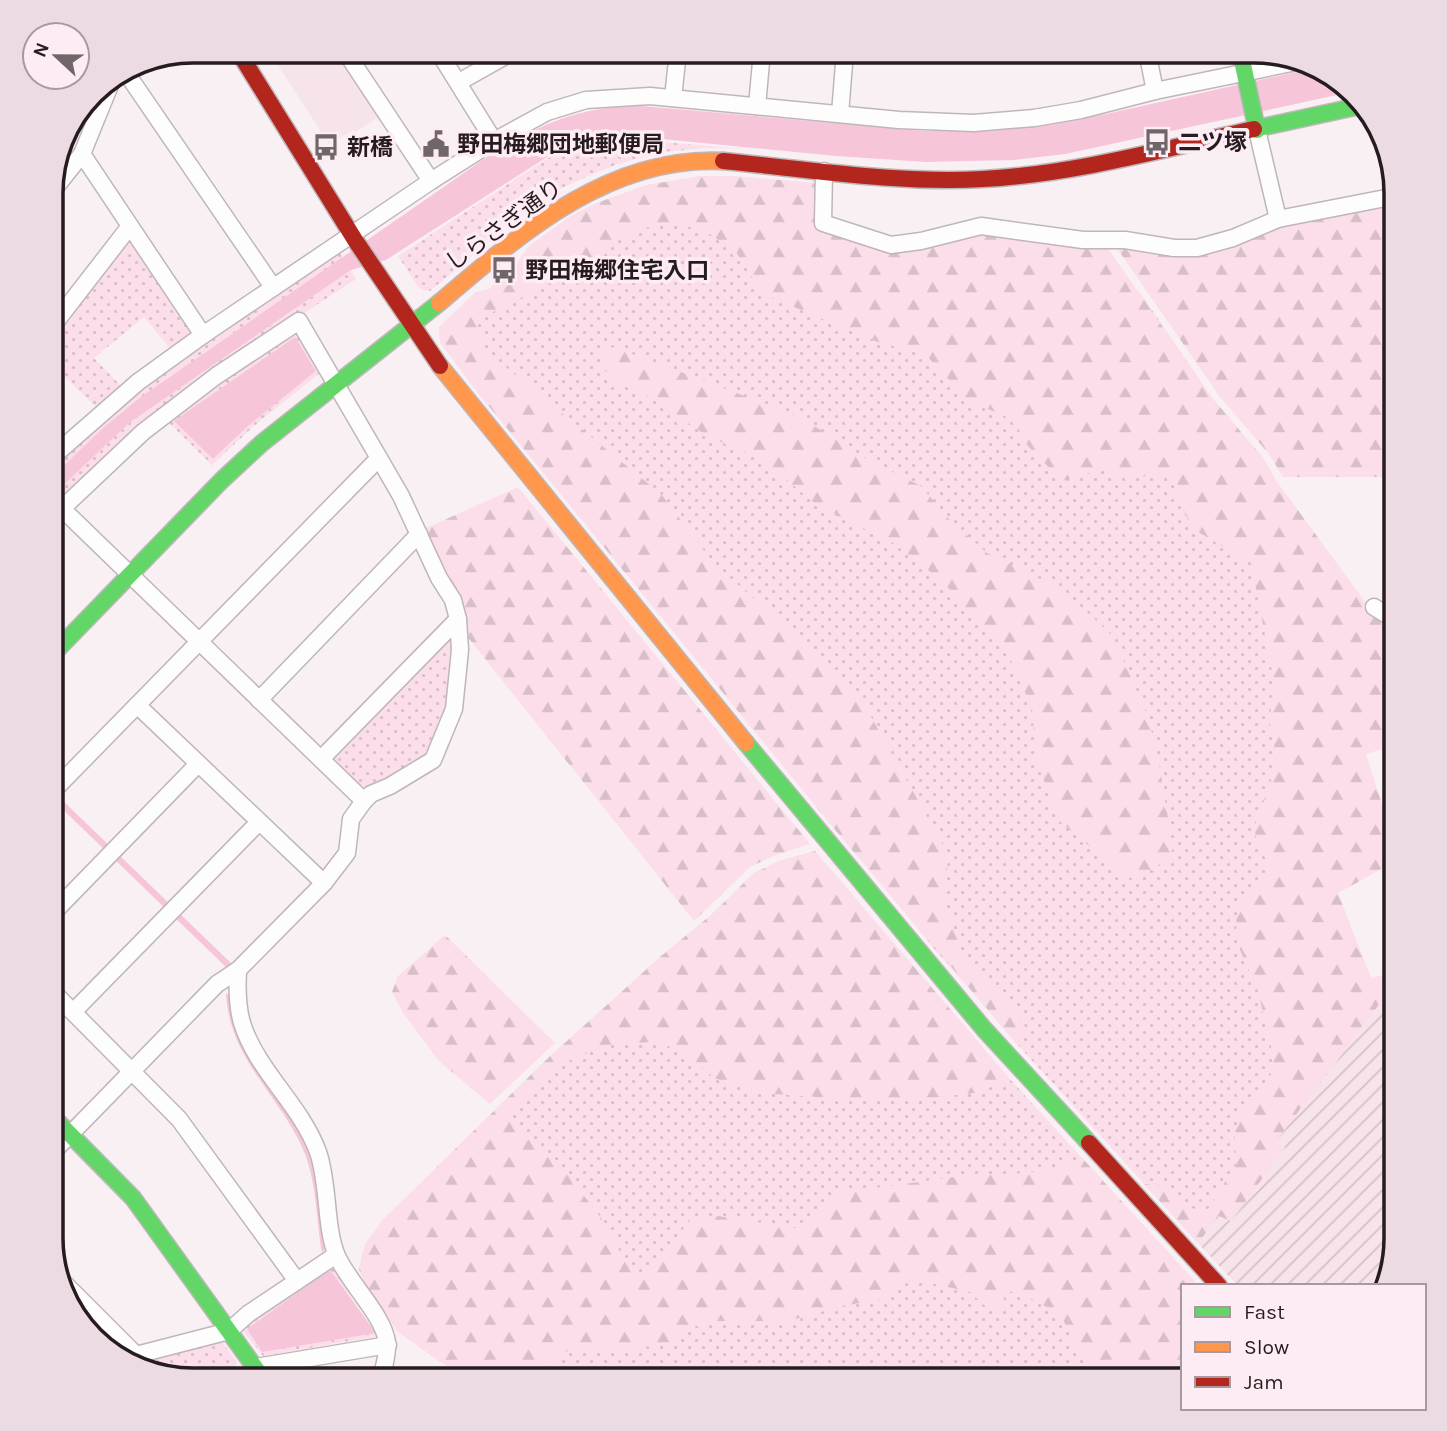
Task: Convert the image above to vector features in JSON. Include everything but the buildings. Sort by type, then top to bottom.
[{"type":"street","points":[[245,63],[353,237],[450,381],[828,843],[984,1029],[1217,1284]]},
{"type":"street","points":[[353,63],[431,181]]},
{"type":"street","points":[[446,63],[494,141]]},
{"type":"street","points":[[459,82],[493,63]]},
{"type":"street","points":[[673,98],[677,63]]},
{"type":"street","points":[[757,106],[761,63]]},
{"type":"street","points":[[840,114],[844,63]]},
{"type":"street","points":[[1149,63],[1155,92]]},
{"type":"street","points":[[1243,63],[1278,219]]},
{"type":"street","points":[[63,448],[138,382],[203,335],[353,237],[431,181],[494,141],[547,112],[586,100],[650,96],[899,120],[974,123],[1034,118],[1081,110],[1155,92],[1246,79],[1284,66]]},
{"type":"street","points":[[130,79],[273,287]]},
{"type":"street","points":[[64,177],[82,154],[105,97]]},
{"type":"street","name":"しらさぎ通り","points":[[63,644],[262,443],[411,326],[512,241],[579,197],[627,175],[674,164],[719,161],[931,179],[1032,175],[1090,166],[1256,123],[1352,107]]},
{"type":"street","points":[[82,154],[203,335]]},
{"type":"street","points":[[824,171],[823,223],[891,245],[921,241],[981,226],[1083,240],[1125,240],[1174,248],[1197,248],[1233,238],[1278,219],[1384,198]]},
{"type":"street","points":[[63,313],[130,226]]},
{"type":"street","points":[[63,501],[143,432],[216,376],[299,321],[379,458],[439,578],[453,600],[458,618],[460,650],[454,709],[433,760],[364,801],[351,819],[347,853],[324,884],[238,970],[218,984],[63,1141]]},
{"type":"street","points":[[63,781],[379,458]]},
{"type":"street","points":[[63,515],[130,574],[364,801]]},
{"type":"street","points":[[260,700],[419,534]]},
{"type":"street","points":[[1374,607],[1384,613]]},
{"type":"street","points":[[321,759],[458,618]]},
{"type":"street","points":[[137,705],[324,884]]},
{"type":"street","points":[[63,903],[198,764]]},
{"type":"street","points":[[74,1012],[259,822]]},
{"type":"street","points":[[238,970],[237,993],[242,1023],[251,1044],[312,1136],[319,1155],[336,1255],[383,1326],[388,1345],[384,1368]]},
{"type":"street","points":[[63,1001],[179,1119],[297,1281]]},
{"type":"street","points":[[63,1127],[133,1198],[256,1368]]},
{"type":"street","points":[[76,1295],[135,1354],[229,1331],[248,1314],[336,1255]]},
{"type":"street","points":[[286,1368],[388,1345]]},
{"type":"shaded area","points":[[277,63],[344,63],[379,117],[329,144]]},
{"type":"shaded area","points":[[1299,71],[1319,80],[1339,95],[1065,154],[1014,160],[926,162],[631,136],[581,143],[555,152],[386,260],[351,270],[129,423],[63,486],[63,466],[103,428],[141,397],[484,159],[523,136],[559,120],[597,110],[642,106],[923,131],[989,131],[1054,124]]},
{"type":"shaded area","points":[[295,337],[316,371],[247,427],[213,459],[174,421]]},
{"type":"shaded area","points":[[63,802],[233,965],[227,968],[63,810]]},
{"type":"shaded area","points":[[231,993],[309,1149],[316,1174],[327,1246],[322,1253],[307,1160],[292,1127],[256,1074],[236,1038],[229,1017],[226,994]]},
{"type":"shaded area","points":[[1384,998],[1384,1238],[1383,1255],[1375,1284],[1236,1284],[1198,1243],[1219,1215],[1231,1221],[1285,1148],[1276,1141]]},
{"type":"shaded area","points":[[331,1271],[376,1333],[262,1352],[247,1329]]},
{"type":"green space","points":[[626,139],[745,149],[707,148],[662,152],[618,164],[588,176],[525,205],[498,227],[483,247],[430,291],[418,287],[398,256],[548,158],[583,145]]},
{"type":"green space","points":[[701,176],[816,183],[816,226],[879,249],[893,252],[935,246],[978,234],[1139,291],[1213,399],[1264,459],[1275,479],[1303,946],[1347,1048],[1198,1243],[932,946],[474,388],[440,342],[439,327],[476,292],[488,290],[515,266],[529,246],[571,216],[597,203],[647,185]]},
{"type":"green space","points":[[701,176],[816,183],[816,226],[893,252],[935,246],[978,234],[1107,247],[1213,399],[1264,459],[1275,479],[1372,611],[1384,617],[1384,749],[1366,754],[1384,810],[1384,868],[1338,893],[1371,978],[1384,975],[1384,998],[1276,1141],[1285,1148],[1231,1221],[1219,1216],[1198,1243],[1144,1184],[1164,1186],[1179,1202],[1205,1214],[1237,1163],[1235,1139],[1238,1120],[1249,1104],[1269,1089],[1273,1055],[1258,991],[1238,945],[1236,924],[1238,907],[1265,879],[1269,865],[1258,845],[1254,828],[1277,763],[1270,724],[1273,676],[1251,563],[1193,529],[1176,496],[1179,487],[1170,472],[1127,479],[1104,469],[1062,481],[1028,446],[1013,420],[968,400],[926,355],[875,341],[763,294],[736,252],[705,231],[679,224],[649,227],[615,241],[591,267],[562,270],[527,296],[507,302],[478,323],[477,329],[486,351],[661,494],[715,565],[796,635],[860,697],[948,854],[945,908],[967,965],[1015,1011],[1025,1026],[1017,1044],[836,831],[474,388],[440,342],[439,327],[476,292],[488,290],[515,266],[529,246],[571,216],[597,203],[647,185]]},
{"type":"green space","points":[[1384,206],[1384,477],[1283,477],[1269,454],[1220,397],[1116,247],[1189,256],[1224,249],[1287,225]]},
{"type":"green space","points":[[133,241],[192,331],[190,338],[172,351],[144,317],[94,358],[123,388],[98,409],[63,375],[63,325],[127,242]]},
{"type":"green space","points":[[338,249],[343,258],[204,353],[63,468],[63,454],[137,391]]},
{"type":"green space","points":[[351,270],[356,279],[217,371],[64,498],[63,485],[129,423]]},
{"type":"green space","points":[[294,332],[301,335],[321,372],[255,425],[212,465],[167,421]],"holes":[[[295,337],[316,371],[247,427],[213,459],[175,421]]]},
{"type":"green space","points":[[614,347],[798,416],[870,461],[921,486],[949,519],[987,553],[1064,591],[1113,636],[1148,717],[1158,757],[1173,849],[1164,862],[1134,879],[1125,876],[1058,820],[1036,758],[1032,708],[1009,656],[942,581],[895,544],[818,506],[763,460],[707,436],[653,399],[620,384],[601,367],[602,349]]},
{"type":"green space","points":[[518,487],[810,844],[750,867],[694,921],[466,635],[446,577],[424,529]]},
{"type":"green space","points":[[449,637],[452,646],[452,676],[444,711],[430,751],[410,767],[379,783],[364,786],[356,782],[334,763],[334,755]]},
{"type":"green space","points":[[815,851],[1008,1077],[1197,1284],[1181,1284],[1181,1368],[449,1368],[397,1331],[364,1282],[359,1269],[363,1251],[382,1221],[546,1060],[712,914],[754,873],[779,861]]},
{"type":"green space","points":[[815,851],[1008,1077],[982,1092],[930,1098],[845,1099],[762,1093],[714,1078],[682,1050],[651,1042],[606,1045],[566,1062],[510,1114],[565,1171],[601,1218],[629,1268],[647,1275],[692,1218],[718,1216],[795,1228],[845,1190],[961,1176],[1028,1173],[1084,1160],[1197,1284],[1181,1284],[1181,1368],[1086,1368],[1061,1315],[1025,1295],[1008,1291],[998,1309],[984,1305],[970,1292],[913,1279],[882,1299],[842,1306],[788,1321],[716,1321],[685,1329],[675,1341],[629,1350],[570,1349],[544,1368],[449,1368],[397,1331],[364,1282],[359,1269],[365,1244],[382,1221],[546,1060],[712,914],[754,873],[779,861]]},
{"type":"green space","points":[[445,935],[555,1043],[490,1104],[439,1061],[403,1013],[392,992],[398,976]]},
{"type":"green space","points":[[332,1267],[379,1329],[378,1336],[263,1356],[242,1330],[277,1302]],"holes":[[[331,1271],[376,1330],[247,1329]]]},
{"type":"green space","points":[[221,1340],[237,1362],[236,1368],[194,1368],[176,1367],[148,1360]]},
{"type":"traffic: fast","points":[[1243,63],[1257,130]]},
{"type":"traffic: fast","points":[[1254,129],[1352,108]]},
{"type":"traffic: fast","points":[[63,644],[222,480],[262,443],[439,303]]},
{"type":"traffic: fast","points":[[746,743],[984,1029],[1089,1143]]},
{"type":"traffic: fast","points":[[63,1127],[133,1198],[255,1368]]},
{"type":"traffic: slow","points":[[439,303],[534,226],[604,185],[642,171],[681,163],[723,161]]},
{"type":"traffic: slow","points":[[440,366],[746,743]]},
{"type":"traffic: jam","points":[[245,63],[355,240],[440,366]]},
{"type":"traffic: jam","points":[[723,161],[886,178],[983,179],[1085,166],[1254,129]]},
{"type":"traffic: jam","points":[[1089,1143],[1217,1284]]},
{"type":"place","name":"二ツ塚","points":[[1157,142]]},
{"type":"place","name":"野田梅郷団地郵便局","points":[[436,144]]},
{"type":"place","name":"新橋","points":[[326,147]]},
{"type":"place","name":"野田梅郷住宅入口","points":[[504,270]]}]
